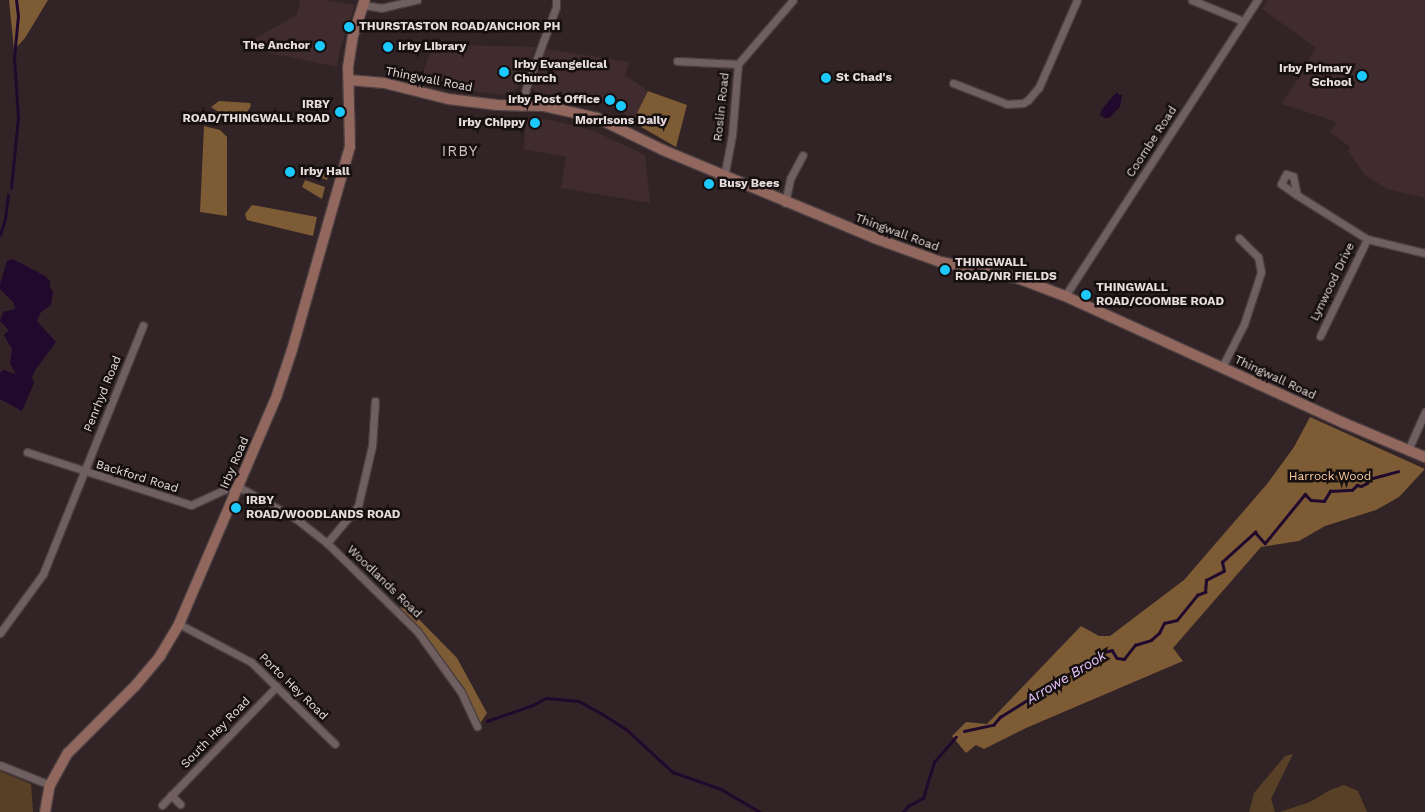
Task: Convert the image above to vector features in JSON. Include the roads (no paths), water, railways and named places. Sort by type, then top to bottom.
[{"type":"street","points":[[364,2],[381,8],[417,0]]},
{"type":"street","points":[[521,107],[527,85],[556,7],[556,0]]},
{"type":"street","name":"Roslin Road","points":[[724,177],[732,134],[738,64],[793,0]]},
{"type":"street","points":[[953,83],[1007,104],[1028,100],[1039,88],[1077,0]]},
{"type":"street","points":[[1192,0],[1243,21]]},
{"type":"street","name":"Coombe Road","points":[[1066,296],[1257,0]]},
{"type":"street","name":"Irby Road","points":[[45,812],[50,785],[68,753],[136,685],[160,656],[179,624],[277,395],[292,350],[350,147],[348,67],[353,36],[364,2]]},
{"type":"street","points":[[677,61],[738,64]]},
{"type":"street","name":"Thingwall Road","points":[[349,80],[384,84],[448,99],[521,107],[544,106],[597,118],[724,177],[874,238],[941,262],[1020,279],[1066,296],[1425,457]]},
{"type":"street","points":[[785,203],[790,179],[803,155]]},
{"type":"street","points":[[1297,195],[1367,239],[1425,253]]},
{"type":"street","points":[[1222,367],[1244,324],[1261,272],[1258,257],[1239,238]]},
{"type":"street","name":"Lynwood Drive","points":[[1320,336],[1367,239]]},
{"type":"street","name":"Penrhyd Road","points":[[0,633],[43,574],[143,325]]},
{"type":"street","points":[[327,543],[358,506],[372,446],[375,401]]},
{"type":"street","points":[[1408,450],[1425,412]]},
{"type":"street","name":"Backford Road","points":[[27,452],[192,505],[228,488],[239,487]]},
{"type":"street","name":"Woodlands Road","points":[[239,487],[295,518],[327,543],[417,631],[461,692],[477,727]]},
{"type":"street","name":"Porto Hey Road","points":[[179,624],[251,662],[335,744]]},
{"type":"street","name":"South Hey Road","points":[[162,805],[277,686]]},
{"type":"street","points":[[0,765],[50,785]]},
{"type":"street","points":[[171,795],[180,804]]},
{"type":"waterway","points":[[11,188],[18,118],[14,58],[18,16],[16,0]]},
{"type":"waterway","points":[[0,235],[5,219],[8,195]]},
{"type":"waterway","name":"Arrowe Brook","points":[[964,731],[993,725],[1000,717],[1104,652],[1112,650],[1117,658],[1124,659],[1135,645],[1151,640],[1159,633],[1164,623],[1177,620],[1197,595],[1205,592],[1206,580],[1224,571],[1222,562],[1255,532],[1265,543],[1305,494],[1311,500],[1324,501],[1330,491],[1352,490],[1357,485],[1361,486],[1367,483],[1369,479],[1398,471]]},
{"type":"waterway","name":"Arrowe Brook","points":[[487,721],[533,705],[546,698],[579,701],[626,729],[673,772],[721,789],[760,812]]},
{"type":"waterway","name":"Arrowe Brook","points":[[903,812],[908,806],[923,798],[934,762],[956,737]]},
{"type":"place","name":"THURSTASTON ROAD/ANCHOR PH","points":[[349,27]]},
{"type":"place","name":"The Anchor","points":[[320,46]]},
{"type":"place","name":"Irby Library","points":[[388,47]]},
{"type":"place","name":"Irby Evangelical Church","points":[[504,72]]},
{"type":"place","name":"Irby Primary School","points":[[1362,76]]},
{"type":"place","name":"St Chad's","points":[[826,78]]},
{"type":"place","name":"Irby Post Office","points":[[610,100]]},
{"type":"place","name":"Morrisons Daily","points":[[621,106]]},
{"type":"place","name":"IRBY ROAD/THINGWALL ROAD","points":[[340,112]]},
{"type":"place","name":"Irby Chippy","points":[[535,123]]},
{"type":"place","name":"Irby Hall","points":[[290,172]]},
{"type":"place","name":"Busy Bees","points":[[709,184]]},
{"type":"place","name":"THINGWALL ROAD/NR FIELDS","points":[[945,270]]},
{"type":"place","name":"THINGWALL ROAD/COOMBE ROAD","points":[[1086,295]]},
{"type":"place","name":"IRBY ROAD/WOODLANDS ROAD","points":[[236,508]]},
{"type":"district","name":"IRBY","points":[[460,152]]},
{"type":"park label","name":"Harrock Wood","points":[[1330,477]]}]
